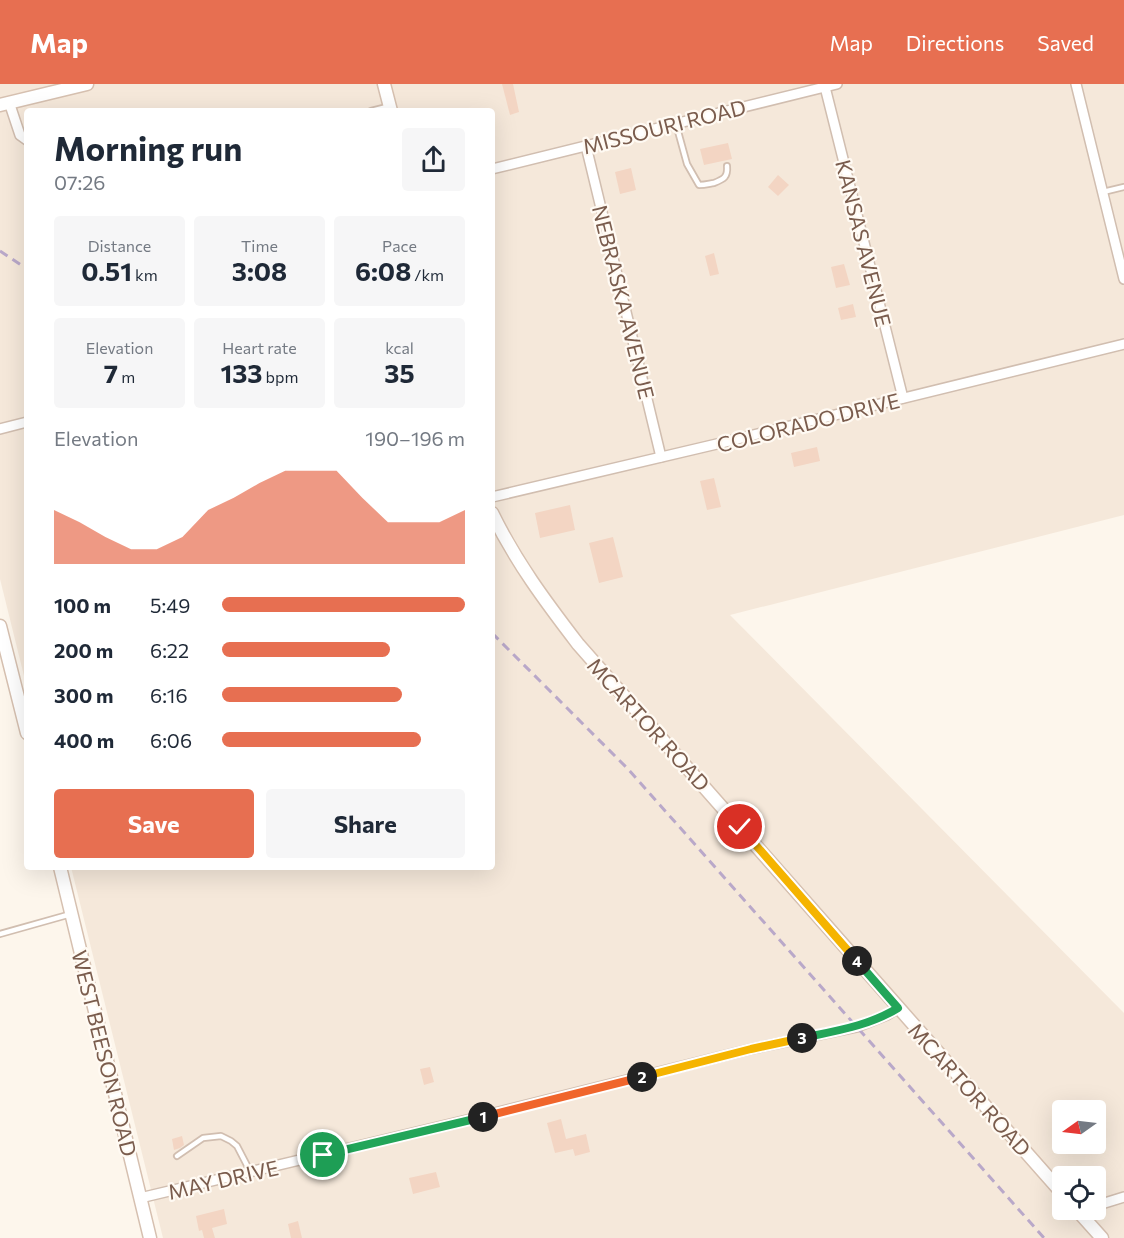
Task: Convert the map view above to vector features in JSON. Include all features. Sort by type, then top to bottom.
[{"type":"main road","points":[[5,104],[87,84]]},
{"type":"main road","points":[[384,84],[391,108]]},
{"type":"main road","name":"MCARTOR ROAD","points":[[495,520],[504,539],[532,584],[578,645],[1052,1182]]},
{"type":"main road","points":[[0,630],[24,722]]},
{"type":"main road","name":"WEST BEESON ROAD","points":[[61,870],[150,1238]]},
{"type":"main road","points":[[1089,1220],[1102,1238]]},
{"type":"street","name":"MISSOURI ROAD","points":[[495,168],[837,84]]},
{"type":"street","points":[[1077,84],[1124,279]]},
{"type":"street","name":"KANSAS AVENUE","points":[[825,87],[903,398]]},
{"type":"street","points":[[5,104],[20,135],[24,138]]},
{"type":"street","name":"NEBRASKA AVENUE","points":[[586,146],[661,457]]},
{"type":"street","name":"COLORADO DRIVE","points":[[495,495],[1124,344]]},
{"type":"street","points":[[0,429],[24,423]]},
{"type":"street","name":"MAY DRIVE","points":[[141,1198],[583,1092],[751,1049],[857,1027],[898,1008]]},
{"type":"street","points":[[1106,1203],[1124,1197]]},
{"type":"lane","points":[[676,124],[687,164],[699,185],[724,179],[728,174],[728,166]]},
{"type":"lane","points":[[1103,192],[1124,187]]},
{"type":"lane","points":[[0,934],[71,914]]},
{"type":"lane","points":[[177,1156],[203,1138],[221,1136],[237,1146],[251,1173]]},
{"type":"shaded area","points":[[0,84],[1124,84],[1124,515],[730,615],[1124,1013],[1124,1238],[163,1238],[72,870],[495,870],[495,108],[24,108],[24,676],[0,579]]},
{"type":"building","points":[[502,84],[513,84],[519,112],[510,115]]},
{"type":"building","points":[[728,143],[732,159],[704,165],[700,149]]},
{"type":"building","points":[[631,168],[636,190],[620,194],[615,172]]},
{"type":"building","points":[[778,175],[789,185],[778,196],[768,187]]},
{"type":"building","points":[[714,253],[719,274],[710,276],[705,256]]},
{"type":"building","points":[[844,264],[850,285],[836,288],[831,267]]},
{"type":"building","points":[[853,304],[856,317],[841,320],[838,308]]},
{"type":"building","points":[[817,447],[820,461],[794,467],[791,453]]},
{"type":"building","points":[[714,478],[721,507],[707,510],[700,481]]},
{"type":"building","points":[[570,505],[575,530],[540,538],[535,513]]},
{"type":"building","points":[[613,537],[623,577],[599,583],[589,543]]},
{"type":"building","points":[[430,1067],[434,1082],[424,1085],[420,1069]]},
{"type":"building","points":[[561,1119],[566,1139],[586,1134],[590,1152],[575,1156],[573,1149],[555,1153],[547,1123]]},
{"type":"building","points":[[182,1136],[184,1145],[174,1150],[172,1139]]},
{"type":"building","points":[[436,1172],[440,1187],[413,1194],[409,1178]]},
{"type":"building","points":[[224,1209],[227,1224],[212,1228],[215,1238],[204,1238],[202,1230],[199,1231],[196,1216]]},
{"type":"building","points":[[298,1221],[302,1238],[291,1238],[288,1224]]},
{"type":"railway","points":[[0,251],[24,267]]},
{"type":"railway","points":[[495,636],[628,769],[1044,1238]]},
{"type":"route","points":[[323,1155],[751,1049],[857,1027],[898,1008],[740,827]]}]
